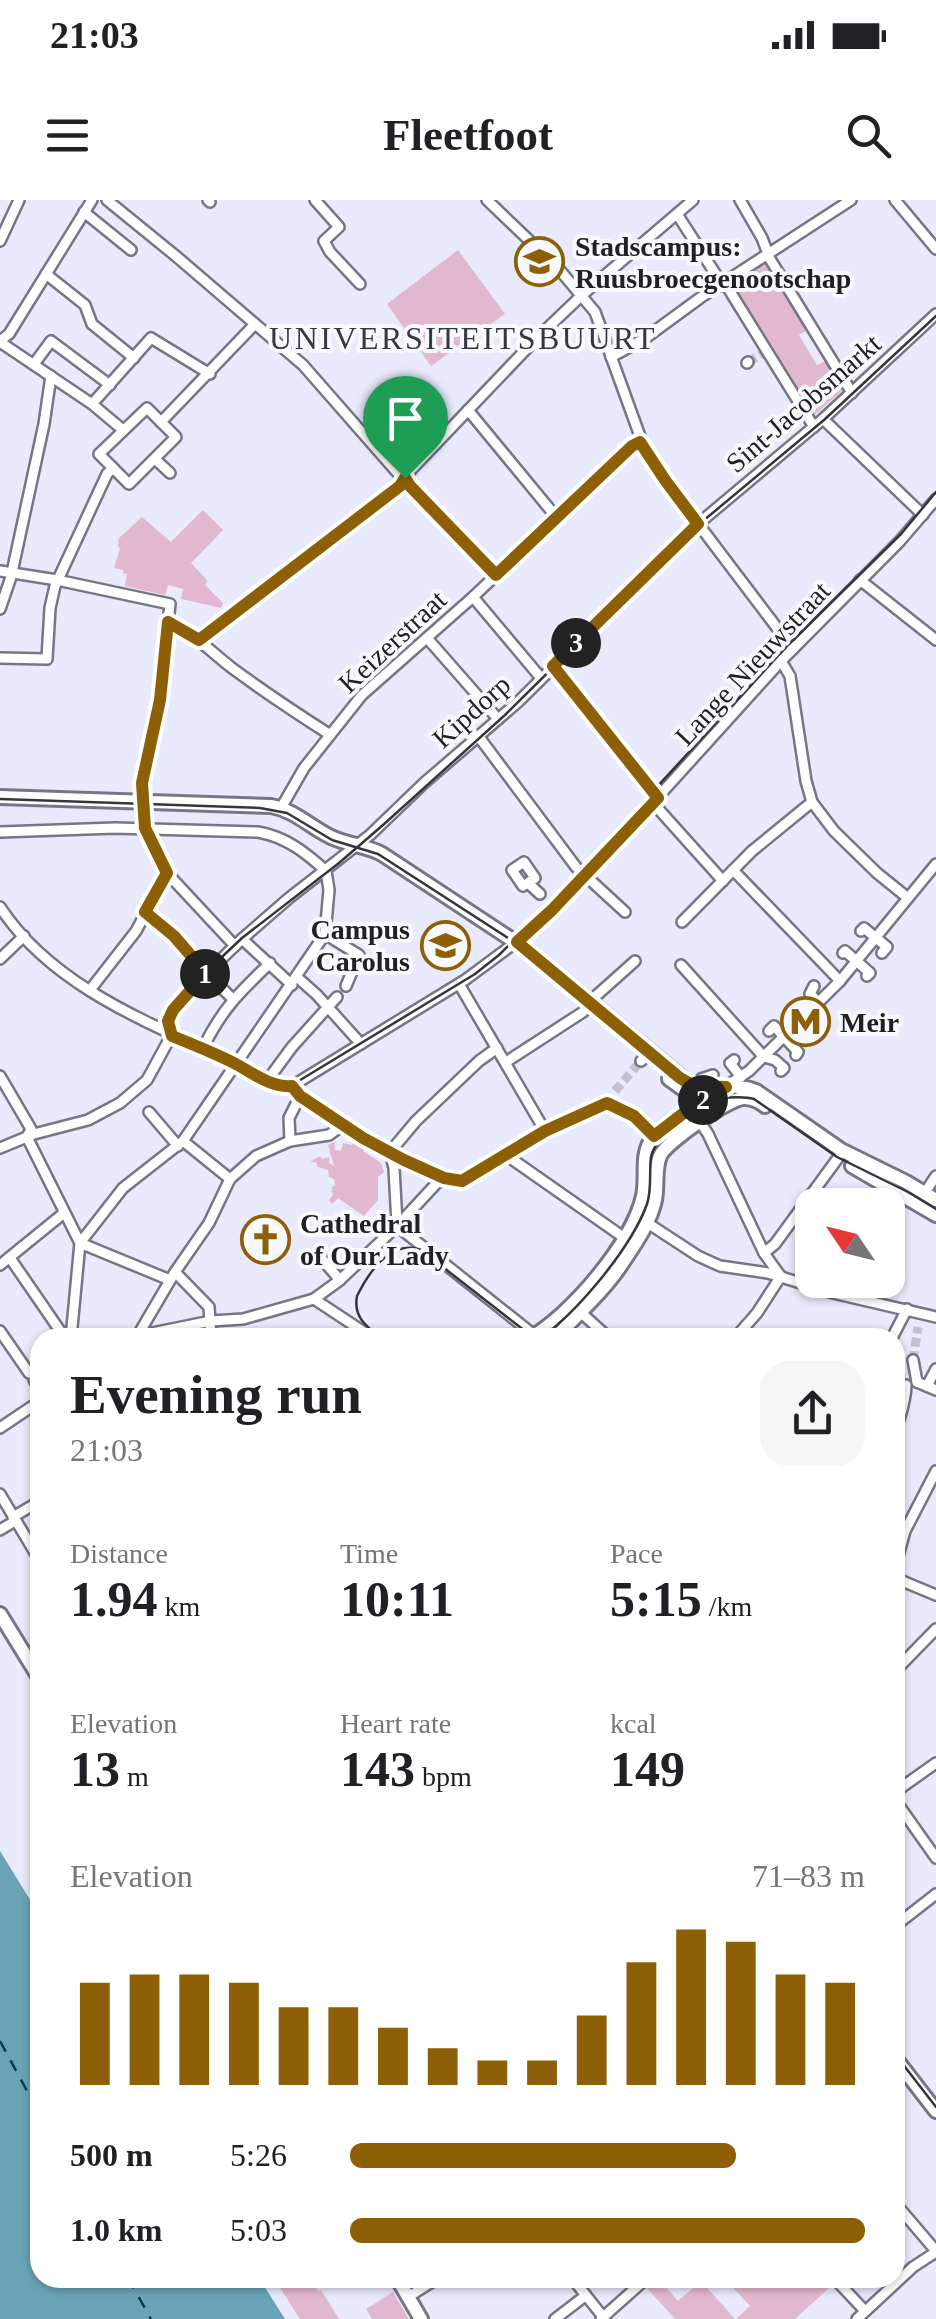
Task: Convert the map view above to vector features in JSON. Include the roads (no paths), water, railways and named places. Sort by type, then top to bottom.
[{"type":"street","points":[[0,240],[19,200]]},
{"type":"street","points":[[92,200],[9,334],[0,342],[124,430]]},
{"type":"street","points":[[107,200],[303,365],[410,486],[496,575]]},
{"type":"street","points":[[316,200],[339,228],[324,241],[360,284]]},
{"type":"street","points":[[487,200],[595,312],[640,442],[792,648]]},
{"type":"street","points":[[199,640],[400,486],[535,340],[693,200]]},
{"type":"street","points":[[740,200],[770,259],[852,393]]},
{"type":"street","points":[[611,357],[644,339],[851,200]]},
{"type":"street","points":[[895,200],[936,249]]},
{"type":"street","points":[[84,212],[131,250]]},
{"type":"street","points":[[677,214],[814,427]]},
{"type":"street","points":[[46,274],[84,304],[92,324],[134,358]]},
{"type":"street","name":"Sint-Jacobsmarkt","points":[[698,524],[823,420],[936,314]]},
{"type":"street","points":[[165,418],[255,324]]},
{"type":"street","points":[[92,404],[151,338],[210,374]]},
{"type":"street","points":[[33,363],[50,341],[110,384]]},
{"type":"street","points":[[0,609],[12,572],[51,376]]},
{"type":"street","points":[[146,408],[165,418],[176,438],[129,484],[110,471],[100,454],[146,408]]},
{"type":"street","points":[[468,410],[557,518]]},
{"type":"street","points":[[823,420],[923,515]]},
{"type":"street","name":"Keizerstraat","points":[[281,808],[304,768],[362,696],[640,442]]},
{"type":"street","points":[[154,459],[170,472]]},
{"type":"street","points":[[0,658],[47,658],[50,608],[57,580],[110,471]]},
{"type":"street","name":"Lange Nieuwstraat","points":[[292,1086],[459,984],[517,942],[546,902],[584,875],[792,648],[936,499]]},
{"type":"street","name":"Kipdorp","points":[[172,1036],[168,1021],[173,1010],[206,973],[290,898],[358,845],[498,719],[698,524]]},
{"type":"street","points":[[0,571],[170,604],[160,700],[142,783],[145,828],[167,873],[239,942],[329,1008],[361,1044]]},
{"type":"street","points":[[860,580],[936,640]]},
{"type":"street","points":[[473,597],[542,678]]},
{"type":"street","points":[[168,622],[329,734]]},
{"type":"street","points":[[427,638],[498,719]]},
{"type":"street","points":[[781,660],[790,676],[812,802],[824,820],[908,898]]},
{"type":"street","points":[[553,666],[722,880]]},
{"type":"street","points":[[478,737],[584,875],[625,912]]},
{"type":"street","points":[[0,797],[281,808],[330,836],[382,854],[517,942],[680,1078],[695,1084],[750,1088],[838,1158],[926,1199]]},
{"type":"street","points":[[682,922],[722,880],[812,802]]},
{"type":"street","points":[[0,832],[145,828],[267,834],[302,850],[326,871],[329,890],[326,934],[181,1143],[123,1188],[80,1243],[69,1328]]},
{"type":"street","points":[[629,1241],[642,1201],[647,1150],[654,1136],[698,1102],[741,1078],[785,1037],[840,981],[936,864]]},
{"type":"street","points":[[733,870],[840,981]]},
{"type":"street","points":[[90,990],[136,931],[167,873]]},
{"type":"street","points":[[528,883],[546,902]]},
{"type":"street","points":[[0,907],[54,965],[90,990],[172,1036],[278,1086],[292,1086],[300,1096],[343,1125],[440,1181],[462,1181],[545,1131],[607,1103],[615,1091]]},
{"type":"street","points":[[145,912],[174,936],[233,999]]},
{"type":"street","points":[[861,932],[864,928],[887,947],[882,953]]},
{"type":"street","points":[[326,934],[359,955],[347,984]]},
{"type":"street","points":[[0,959],[24,936]]},
{"type":"street","points":[[843,953],[870,973],[867,976]]},
{"type":"street","points":[[506,1062],[583,1012],[635,961]]},
{"type":"street","points":[[202,1048],[216,1020],[233,999],[270,964]]},
{"type":"street","points":[[680,965],[764,1056],[784,1068],[781,1070]]},
{"type":"street","points":[[459,984],[545,1131]]},
{"type":"street","points":[[814,986],[810,994],[820,1003]]},
{"type":"street","points":[[267,1081],[337,997]]},
{"type":"street","points":[[612,1020],[616,1032],[642,1059],[698,1102],[710,1106],[741,1098],[761,1098],[853,1158],[898,1177],[926,1199],[936,1215]]},
{"type":"street","points":[[769,1031],[774,1026],[796,1054]]},
{"type":"street","points":[[0,1148],[27,1136],[88,1120],[136,1097],[172,1036]]},
{"type":"street","points":[[390,1152],[416,1121],[498,1048]]},
{"type":"street","points":[[734,1060],[730,1064],[741,1078]]},
{"type":"street","points":[[695,1084],[713,1075]]},
{"type":"street","points":[[0,1076],[31,1129],[27,1136]]},
{"type":"street","points":[[290,1140],[289,1118],[300,1096]]},
{"type":"street","points":[[607,1103],[634,1116],[665,1148]]},
{"type":"street","points":[[562,1328],[610,1261],[646,1222],[655,1201],[659,1160],[665,1148],[722,1105]]},
{"type":"street","points":[[149,1112],[181,1143],[230,1179]]},
{"type":"street","points":[[700,1122],[770,1270]]},
{"type":"street","points":[[142,1328],[209,1223],[230,1179],[256,1156],[290,1140],[328,1135],[343,1125]]},
{"type":"street","points":[[27,1136],[80,1243],[173,1276],[209,1307],[210,1328]]},
{"type":"street","points":[[390,1152],[398,1226],[525,1328]]},
{"type":"street","points":[[506,1155],[629,1241]]},
{"type":"street","points":[[764,1253],[775,1244],[838,1158]]},
{"type":"street","points":[[926,1199],[936,1176]]},
{"type":"street","points":[[176,1328],[243,1319],[312,1300],[340,1280],[440,1181]]},
{"type":"street","points":[[59,1328],[3,1263],[64,1212]]},
{"type":"street","points":[[646,1222],[720,1266],[770,1270],[833,1293],[936,1317]]},
{"type":"street","points":[[322,1258],[340,1280]]},
{"type":"street","points":[[744,1328],[781,1276]]},
{"type":"street","points":[[312,1300],[356,1328]]},
{"type":"street","points":[[544,1328],[576,1308]]},
{"type":"street","points":[[576,1308],[598,1328]]},
{"type":"street","points":[[897,1328],[906,1309]]},
{"type":"street","points":[[918,1327],[921,1313]]},
{"type":"street","points":[[0,1331],[30,1372]]},
{"type":"street","points":[[912,1360],[918,1385],[936,1370]]},
{"type":"street","points":[[0,1428],[30,1408]]},
{"type":"street","points":[[905,1535],[936,1471]]},
{"type":"street","points":[[0,1494],[30,1542]]},
{"type":"street","points":[[0,1530],[30,1508]]},
{"type":"street","points":[[905,1582],[936,1595]]},
{"type":"street","points":[[0,1614],[30,1653]]},
{"type":"street","points":[[905,1661],[936,1629]]},
{"type":"street","points":[[905,1788],[936,1763]]},
{"type":"street","points":[[905,1811],[936,1858]]},
{"type":"street","points":[[905,1918],[936,1894]]},
{"type":"street","points":[[905,2071],[936,2111]]},
{"type":"street","points":[[905,2216],[936,2252],[905,2274]]},
{"type":"street","points":[[403,2288],[421,2319]]},
{"type":"street","points":[[408,2296],[421,2288]]},
{"type":"street","points":[[579,2288],[603,2318],[637,2288]]},
{"type":"street","points":[[842,2288],[861,2315],[890,2288]]},
{"type":"street","points":[[555,2319],[585,2296]]},
{"type":"water","points":[[0,1851],[30,1900],[30,2288],[265,2288],[285,2319],[0,2319]]},
{"type":"tunnel","points":[[748,362],[762,354]]},
{"type":"tunnel","points":[[615,1091],[641,1061]]},
{"type":"tunnel","points":[[913,1360],[918,1327]]},
{"type":"tram line","points":[[936,316],[824,420],[691,531],[505,715],[383,825],[242,938],[172,1009],[172,1029],[182,1040],[284,1087],[475,974],[536,918],[786,647],[901,534],[936,492]]},
{"type":"tram line","points":[[0,799],[260,808],[287,813],[332,840],[378,854],[525,949],[698,1095],[754,1099],[837,1157],[936,1209]]},
{"type":"tram line","points":[[554,1328],[587,1295],[629,1240],[647,1204],[654,1148],[690,1114],[719,1096]]},
{"type":"tram line","points":[[369,1328],[359,1315],[357,1296],[382,1260],[400,1249],[410,1248],[421,1250],[521,1328]]},
{"type":"tram line","points":[[905,2067],[936,2107]]},
{"type":"place","name":"Stadscampus: Ruusbroecgenootschap","points":[[540,262]]},
{"type":"place","name":"Campus Carolus","points":[[445,945]]},
{"type":"place","name":"Meir","points":[[805,1022]]},
{"type":"place","name":"Cathedral of Our Lady","points":[[265,1239]]},
{"type":"district","name":"UNIVERSITEITSBUURT","points":[[463,338]]}]
